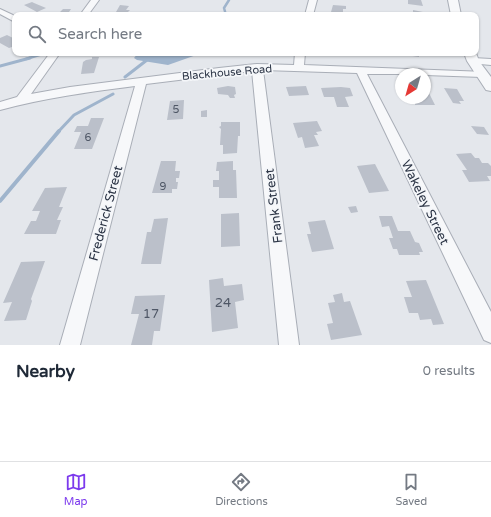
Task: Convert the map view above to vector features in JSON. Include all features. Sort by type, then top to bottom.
[{"type":"street","points":[[86,12],[96,0]]},
{"type":"street","points":[[309,12],[313,0]]},
{"type":"street","points":[[452,0],[455,12]]},
{"type":"street","points":[[0,11],[12,17]]},
{"type":"street","points":[[21,100],[53,56]]},
{"type":"street","points":[[299,69],[300,56]]},
{"type":"street","points":[[472,57],[491,62]]},
{"type":"street","points":[[472,57],[491,87]]},
{"type":"street","name":"Blackhouse Road","points":[[0,106],[21,100],[219,71],[257,67],[482,74]]},
{"type":"street","name":"Frank Street","points":[[257,67],[289,345]]},
{"type":"street","name":"Wakeley Street","points":[[361,71],[491,332]]},
{"type":"street","name":"Frederick Street","points":[[70,345],[141,82]]},
{"type":"water","points":[[136,56],[194,56],[168,65],[137,60],[134,58]]},
{"type":"building","points":[[408,0],[421,0],[423,6],[408,4]]},
{"type":"building","points":[[32,2],[46,8],[37,12],[24,5]]},
{"type":"building","points":[[120,5],[129,6],[126,10],[130,10],[128,12],[116,12]]},
{"type":"building","points":[[333,5],[346,6],[346,9],[343,9],[343,12],[331,12]]},
{"type":"building","points":[[63,9],[71,9],[69,12],[60,12]]},
{"type":"building","points":[[7,35],[12,38],[12,47],[9,48],[0,43],[0,38]]},
{"type":"building","points":[[92,57],[99,57],[94,73],[81,74],[83,62],[92,59]]},
{"type":"building","points":[[228,86],[235,87],[235,98],[230,98],[228,95],[218,94],[217,88]]},
{"type":"building","points":[[306,86],[309,95],[289,96],[286,87]]},
{"type":"building","points":[[321,88],[350,88],[353,96],[345,97],[349,107],[337,107],[334,97],[324,97]]},
{"type":"building","points":[[444,88],[457,89],[464,101],[459,101],[461,104],[453,103]]},
{"type":"building","points":[[431,97],[435,105],[415,105],[431,104]]},
{"type":"building","points":[[184,100],[183,119],[167,120],[170,101]]},
{"type":"building","points":[[207,110],[207,117],[201,117],[201,111]]},
{"type":"building","points":[[91,118],[104,118],[92,149],[74,149],[81,132],[74,132],[77,126],[88,126]]},
{"type":"building","points":[[317,121],[322,131],[316,132],[318,135],[314,135],[319,146],[305,148],[302,137],[298,138],[293,123]]},
{"type":"building","points":[[221,122],[240,122],[240,136],[238,136],[237,153],[223,154],[223,145],[220,145],[221,129],[219,127],[221,126]]},
{"type":"building","points":[[471,126],[484,127],[489,135],[477,134]]},
{"type":"building","points":[[471,153],[475,158],[479,158],[482,163],[488,163],[491,166],[491,176],[487,176],[490,181],[469,182],[462,170],[467,170],[456,154]]},
{"type":"building","points":[[161,161],[176,161],[175,171],[180,171],[179,178],[176,178],[176,182],[178,182],[177,189],[172,189],[172,193],[152,193]]},
{"type":"building","points":[[233,161],[233,170],[236,170],[237,198],[219,198],[219,187],[213,187],[213,180],[219,180],[219,171],[216,171],[217,162]]},
{"type":"building","points":[[375,164],[389,191],[369,193],[357,166]]},
{"type":"building","points":[[67,187],[59,207],[63,207],[57,220],[61,220],[56,234],[24,234],[31,221],[36,221],[40,211],[32,211],[45,188]]},
{"type":"building","points":[[356,206],[358,212],[351,213],[348,207]]},
{"type":"building","points":[[239,213],[240,246],[221,247],[221,214]]},
{"type":"building","points":[[379,216],[392,216],[398,231],[410,231],[415,242],[419,243],[423,252],[419,252],[420,255],[399,255],[397,249],[393,249],[389,238],[393,238],[389,226],[382,227]]},
{"type":"building","points":[[168,218],[161,264],[141,264],[147,232],[151,232],[154,219]]},
{"type":"building","points":[[325,220],[334,249],[312,252],[307,234],[311,234],[308,222]]},
{"type":"building","points":[[45,261],[31,299],[32,301],[26,320],[4,321],[12,302],[3,303],[21,262]]},
{"type":"building","points":[[223,278],[224,286],[242,284],[244,300],[235,302],[238,328],[212,332],[209,280]]},
{"type":"building","points":[[426,280],[444,324],[433,325],[431,319],[420,320],[418,313],[409,313],[404,297],[412,297],[406,281]]},
{"type":"building","points":[[342,293],[344,302],[350,301],[362,335],[331,340],[327,324],[333,323],[328,303],[335,302],[333,295]]},
{"type":"building","points":[[165,295],[160,331],[154,331],[152,345],[131,345],[139,314],[131,314],[135,296]]},
{"type":"waterway","points":[[225,12],[224,8],[229,0]]},
{"type":"waterway","points":[[26,59],[36,56]]},
{"type":"waterway","points":[[0,66],[30,58]]},
{"type":"waterway","points":[[125,77],[147,60]]},
{"type":"waterway","points":[[58,132],[74,115],[113,94]]},
{"type":"waterway","points":[[0,201],[59,131]]}]
